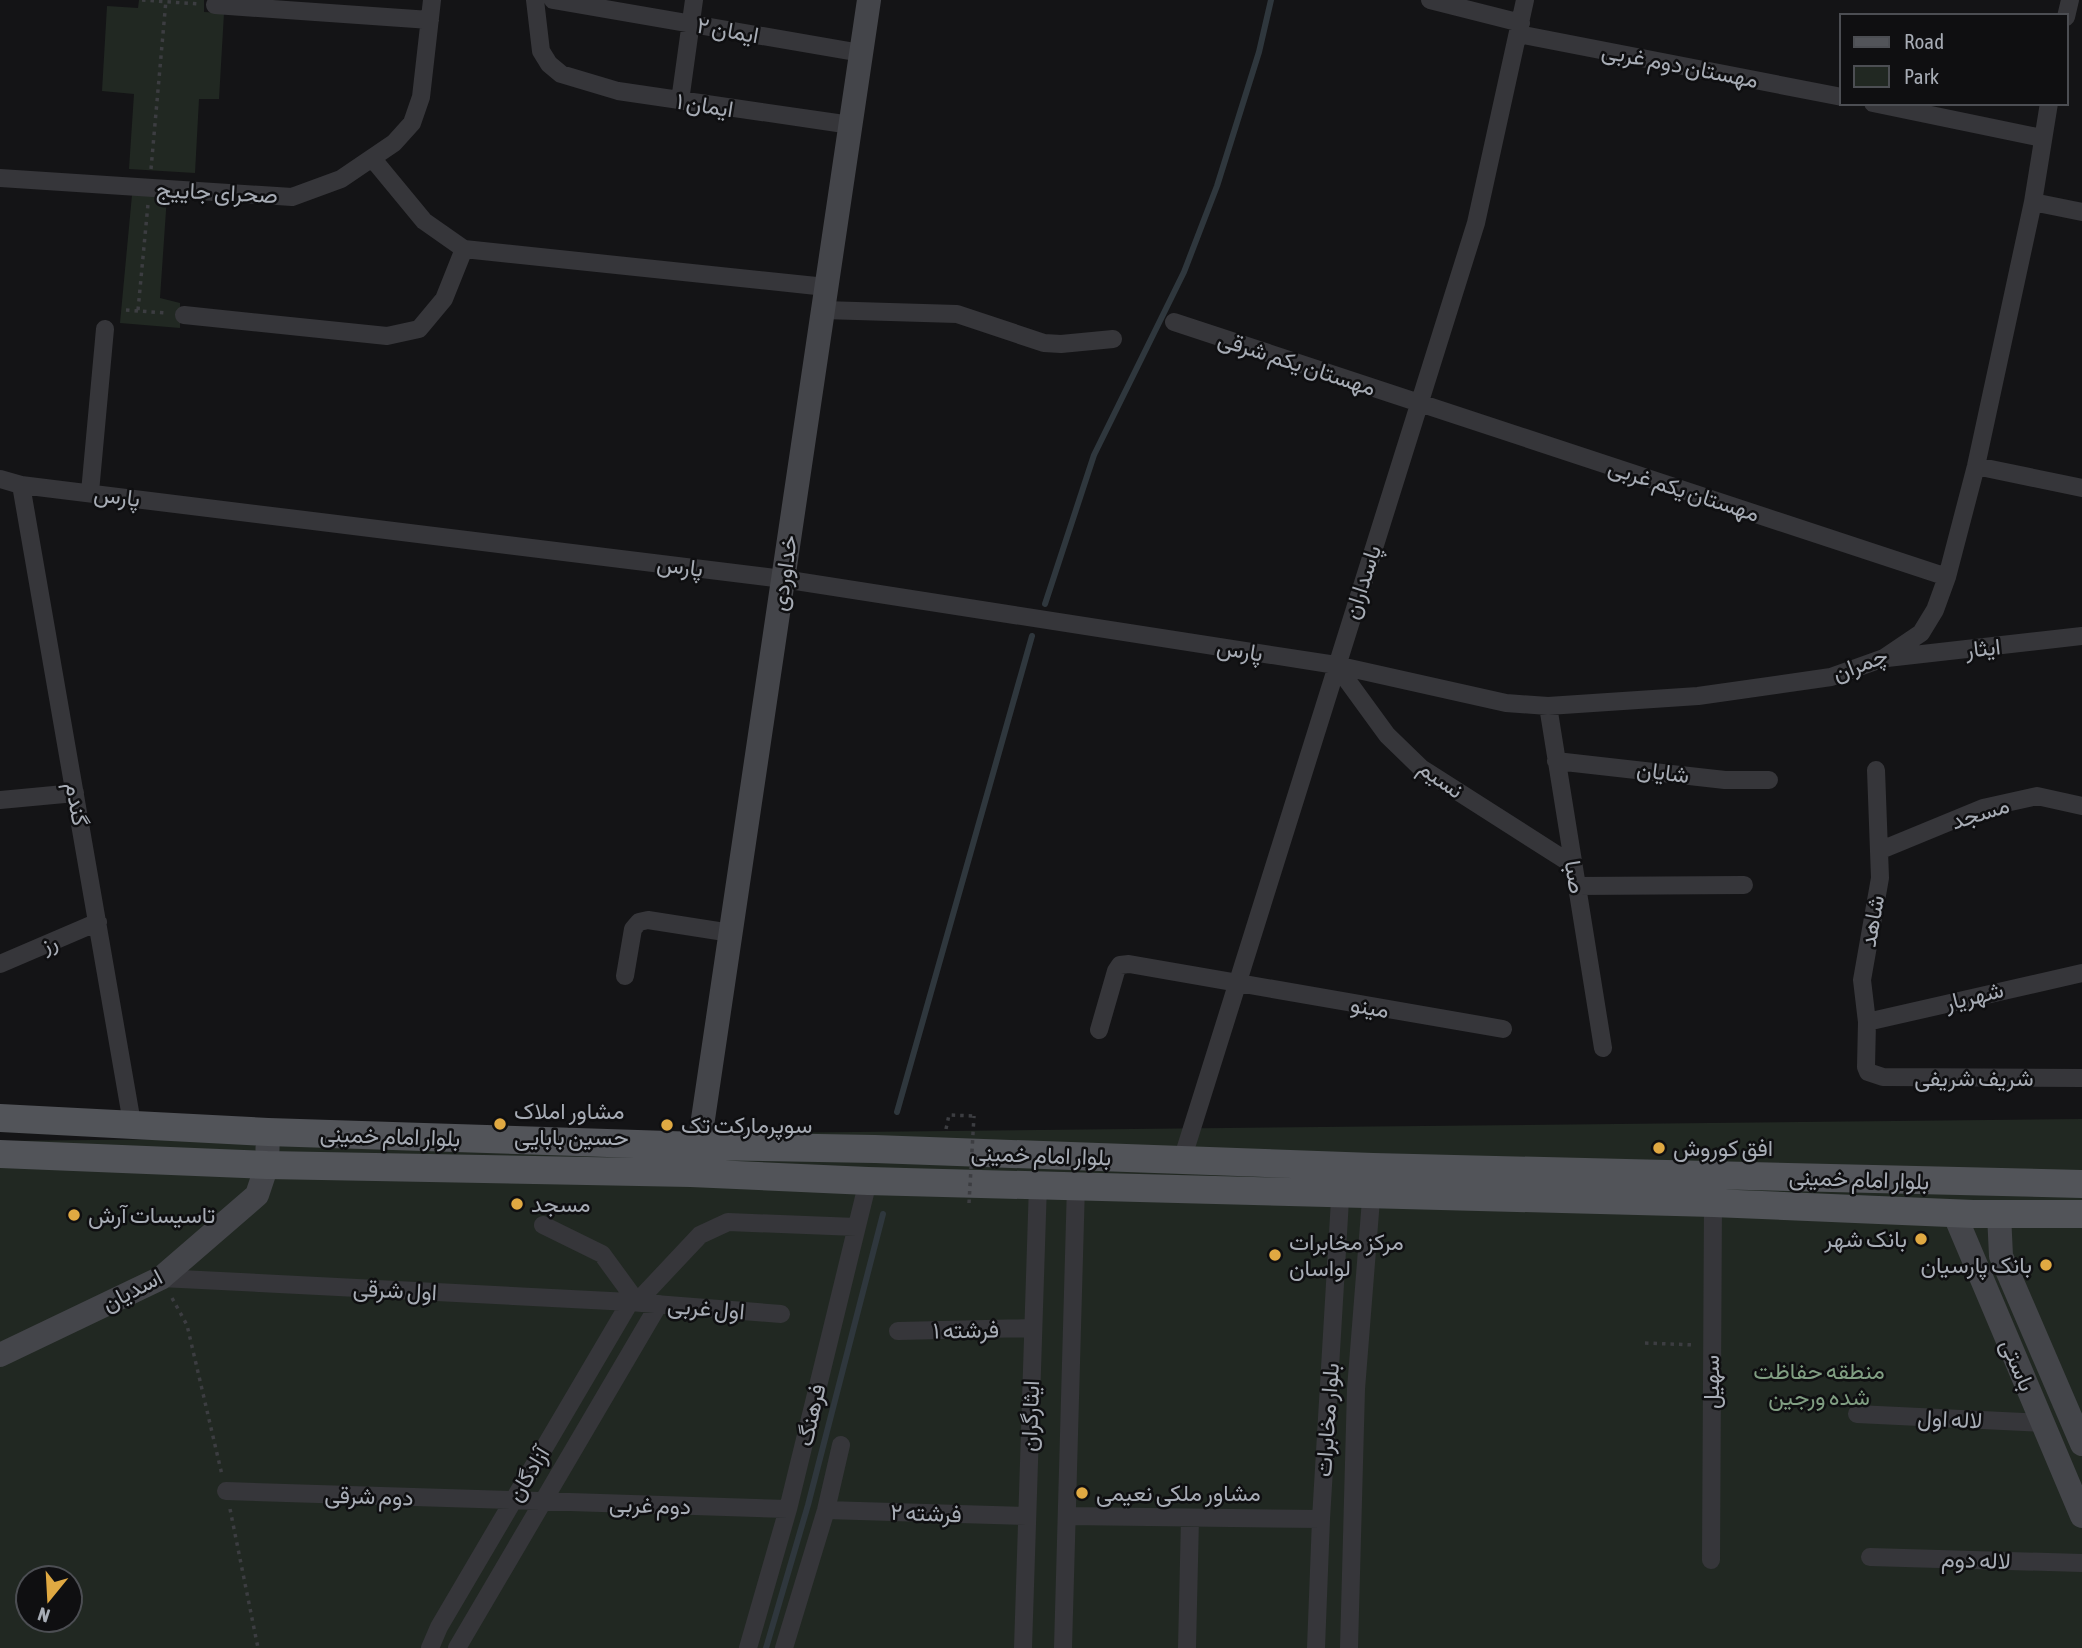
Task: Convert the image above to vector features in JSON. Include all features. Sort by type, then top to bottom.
[{"type":"main road","name":"بلوار امام خمینی","points":[[0,1118],[268,1132],[1182,1160],[1341,1179]]},
{"type":"main road","name":"بلوار امام خمینی","points":[[0,1154],[267,1165],[691,1173],[868,1181],[1076,1185],[1341,1179],[2082,1184]]},
{"type":"main road","name":"بلوار امام خمینی","points":[[1372,1180],[1713,1203],[1954,1213],[2082,1214]]},
{"type":"street","name":"صحرای جاییج","points":[[0,178],[292,197],[341,179],[394,142],[412,123],[421,97],[432,0]]},
{"type":"street","name":"ایمان ۱","points":[[535,0],[541,51],[549,64],[561,74],[618,91],[851,125]]},
{"type":"street","name":"ایمان ۲","points":[[554,0],[861,52]]},
{"type":"street","points":[[680,101],[694,0]]},
{"type":"street","name":"خداوردی","points":[[699,1146],[869,0]]},
{"type":"street","name":"مهستان دوم غربی","points":[[1430,0],[1519,28],[1840,97]]},
{"type":"street","name":"پاسداران","points":[[1182,1160],[1476,223],[1525,0]]},
{"type":"street","points":[[215,5],[430,20]]},
{"type":"street","points":[[1883,105],[2042,138]]},
{"type":"street","name":"چمران","points":[[1336,665],[1506,703],[1548,706],[1698,696],[1831,677],[1884,658],[1921,633],[1935,610],[1947,577],[1976,466],[2033,202],[2049,105]]},
{"type":"street","points":[[372,158],[424,221],[464,249],[825,299],[957,314],[1044,343],[1113,339]]},
{"type":"street","points":[[2033,202],[2082,212]]},
{"type":"street","points":[[184,315],[387,336],[419,329],[444,299],[464,249]]},
{"type":"street","name":"مهستان یکم شرقی","points":[[1174,322],[1420,403]]},
{"type":"street","points":[[90,492],[105,329]]},
{"type":"street","name":"مهستان یکم غربی","points":[[1420,403],[1947,577]]},
{"type":"street","points":[[1976,466],[2082,488]]},
{"type":"street","name":"پارس","points":[[0,479],[21,485],[783,579],[1336,665]]},
{"type":"street","name":"گندم","points":[[21,485],[132,1123]]},
{"type":"street","name":"ایثار","points":[[1884,658],[2082,636]]},
{"type":"street","name":"نسیم","points":[[1336,665],[1387,735],[1421,768],[1573,865]]},
{"type":"street","name":"صبا","points":[[1548,706],[1602,1048]]},
{"type":"street","name":"شایان","points":[[1556,761],[1725,780],[1769,780]]},
{"type":"street","name":"شاهد","points":[[1868,1072],[1867,1022],[1862,980],[1880,877],[1876,770]]},
{"type":"street","points":[[0,800],[75,793]]},
{"type":"street","name":"مسجد","points":[[1881,850],[1983,808],[2037,796],[2082,806]]},
{"type":"street","points":[[1576,886],[1744,885]]},
{"type":"street","points":[[625,976],[633,929],[639,922],[648,920],[731,933]]},
{"type":"street","name":"رز","points":[[0,964],[98,922]]},
{"type":"street","name":"مینو","points":[[1099,1030],[1116,971],[1120,965],[1129,964],[1503,1029]]},
{"type":"street","name":"شهریار","points":[[1867,1022],[2082,972]]},
{"type":"street","name":"شریف شریفی","points":[[1868,1072],[1873,1076],[1884,1077],[2082,1078]]},
{"type":"street","name":"اسدیان","points":[[0,1355],[161,1278],[257,1195],[267,1165],[268,1132]]},
{"type":"street","name":"بلوار مخابرات","points":[[1316,1648],[1341,1179]]},
{"type":"street","name":"بلوار مخابرات","points":[[1349,1648],[1356,1389],[1372,1180]]},
{"type":"street","name":"فرهنگ","points":[[748,1648],[788,1510],[868,1181]]},
{"type":"street","name":"ایثارگران","points":[[1023,1648],[1038,1184]]},
{"type":"street","name":"ایثارگران","points":[[1063,1648],[1076,1185]]},
{"type":"street","name":"سهیل","points":[[1711,1560],[1713,1203]]},
{"type":"street","name":"باستی","points":[[1954,1213],[2082,1516]]},
{"type":"street","name":"باستی","points":[[1999,1214],[2001,1256],[2080,1434]]},
{"type":"street","name":"آزادگان","points":[[430,1648],[439,1627],[512,1501],[634,1302],[700,1235],[728,1222],[856,1227]]},
{"type":"street","points":[[543,1225],[602,1254],[634,1302]]},
{"type":"street","name":"اول شرقی","points":[[161,1278],[634,1302]]},
{"type":"street","name":"اول غربی","points":[[634,1302],[781,1314]]},
{"type":"street","name":"آزادگان","points":[[457,1648],[659,1304]]},
{"type":"street","name":"فرشته ۱","points":[[898,1331],[1033,1328]]},
{"type":"street","name":"لاله اول","points":[[1857,1414],[2043,1423]]},
{"type":"street","points":[[784,1648],[826,1510],[841,1445]]},
{"type":"street","name":"دوم شرقی","points":[[226,1491],[512,1501]]},
{"type":"street","name":"دوم غربی","points":[[512,1501],[788,1510]]},
{"type":"street","name":"فرشته ۲","points":[[826,1510],[1027,1516]]},
{"type":"street","points":[[1067,1516],[1321,1519]]},
{"type":"street","points":[[1187,1648],[1190,1518]]},
{"type":"street","name":"لاله دوم","points":[[1870,1557],[2082,1563]]},
{"type":"path","points":[[142,0],[215,5]]},
{"type":"path","points":[[138,310],[166,1]]},
{"type":"path","points":[[126,310],[184,315]]},
{"type":"path","points":[[949,1115],[974,1116],[969,1203]]},
{"type":"path","points":[[161,1278],[187,1325],[226,1491],[258,1648]]},
{"type":"path","points":[[1644,1343],[1712,1346]]},
{"type":"green space","points":[[139,0],[204,0],[204,12],[224,13],[219,99],[199,99],[195,173],[129,169],[134,94],[102,91],[107,6],[138,8]]},
{"type":"green space","points":[[132,195],[167,196],[160,298],[180,303],[180,328],[120,323]]},
{"type":"green space","name":"منطقه حفاظت شده ورجین","points":[[2082,1119],[2082,1648],[0,1648],[0,1141]]},
{"type":"waterway","points":[[1045,604],[1094,455],[1184,272],[1217,186],[1259,52],[1271,0]]},
{"type":"waterway","points":[[897,1112],[1032,636]]},
{"type":"waterway","points":[[766,1648],[808,1505],[883,1214]]},
{"type":"place","name":"مشاور املاک حسین بابایی","points":[[500,1124]]},
{"type":"place","name":"سوپرمارکت تک","points":[[667,1125]]},
{"type":"place","name":"افق کوروش","points":[[1659,1148]]},
{"type":"place","name":"مسجد","points":[[517,1204]]},
{"type":"place","name":"تاسیسات آرش","points":[[74,1215]]},
{"type":"place","name":"بانک شهر","points":[[1921,1239]]},
{"type":"place","name":"مرکز مخابرات لواسان","points":[[1275,1255]]},
{"type":"place","name":"بانک پارسیان","points":[[2046,1265]]},
{"type":"place","name":"مشاور ملکی نعیمی","points":[[1082,1493]]}]
